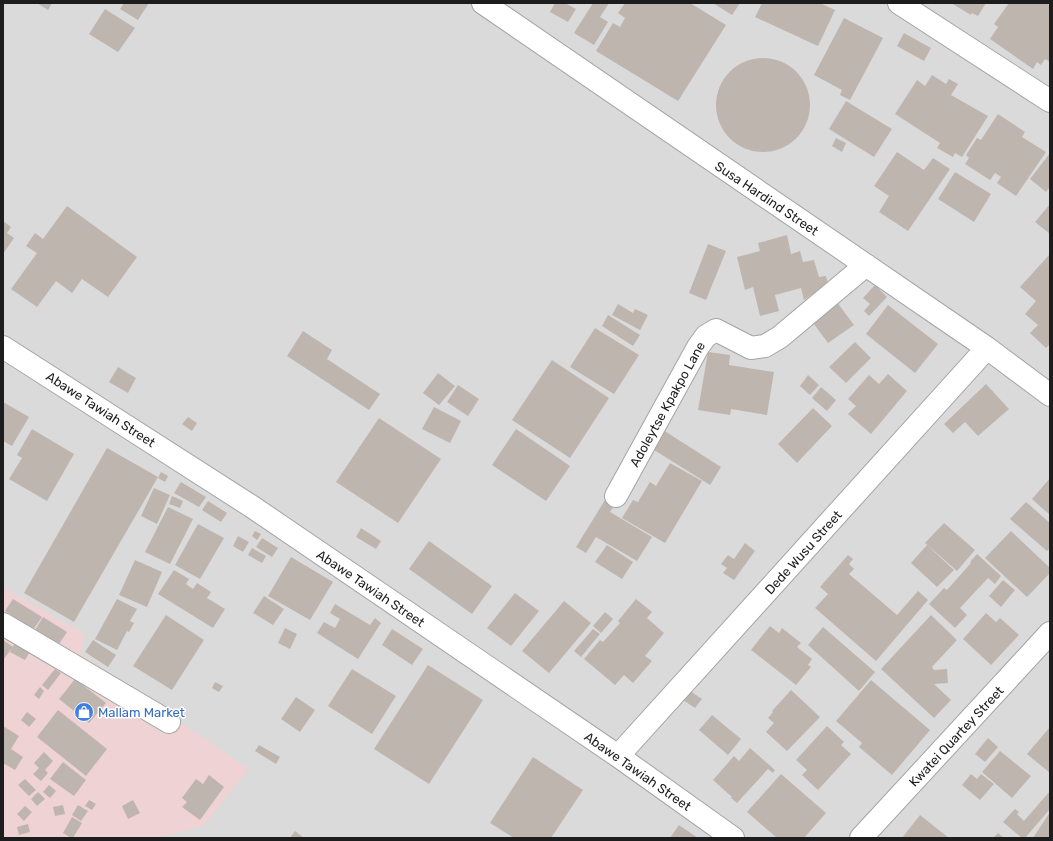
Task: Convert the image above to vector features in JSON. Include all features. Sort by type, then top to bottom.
[{"type":"street","name":"Susa Hardind Street","points":[[484,3],[987,348],[1050,394]]},
{"type":"street","points":[[899,3],[1050,101]]},
{"type":"street","name":"Adoleytse Kpakpo Lane","points":[[616,496],[698,347],[706,336],[716,330],[751,348],[765,346],[780,337],[866,265]]},
{"type":"street","name":"Abawe Tawiah Street","points":[[3,346],[251,506],[618,756],[733,838]]},
{"type":"street","name":"Dede Wusu Street","points":[[618,756],[987,348]]},
{"type":"street","points":[[3,624],[169,722]]},
{"type":"street","name":"Kwatei Quartey Street","points":[[861,838],[1050,633]]},
{"type":"shaded area","points":[[3,3],[1050,3],[1050,838],[3,838]]},
{"type":"shaded area","name":"Mallam Market","points":[[3,587],[85,634],[81,655],[249,769],[204,825],[158,838],[3,838]]},
{"type":"building","points":[[37,3],[52,3],[48,10]]},
{"type":"building","points":[[124,3],[149,3],[138,20],[120,9]]},
{"type":"building","points":[[555,3],[565,3],[576,9],[568,22],[550,12]]},
{"type":"building","points":[[593,3],[609,3],[600,17],[608,22],[594,45],[574,33]]},
{"type":"building","points":[[625,3],[690,3],[726,25],[678,101],[596,51],[613,23],[620,27],[625,18],[618,13]]},
{"type":"building","points":[[713,3],[740,3],[732,15]]},
{"type":"building","points":[[762,3],[820,3],[835,10],[818,46],[755,17]]},
{"type":"building","points":[[951,3],[986,3],[978,16],[972,13],[971,15]]},
{"type":"building","points":[[1009,3],[1047,3],[1049,5],[1050,3],[1050,62],[1045,59],[1041,65],[1037,62],[1033,69],[990,39],[998,27],[994,24]]},
{"type":"building","points":[[105,9],[135,28],[118,52],[89,34]]},
{"type":"building","points":[[844,18],[883,38],[850,100],[840,95],[842,90],[814,75]]},
{"type":"building","points":[[904,33],[931,48],[924,61],[897,46]]},
{"type":"building","points":[[763,58],[781,61],[796,72],[807,87],[810,105],[807,123],[796,138],[781,149],[763,152],[745,149],[730,138],[719,123],[716,105],[719,87],[730,72],[745,61]]},
{"type":"building","points":[[932,75],[946,84],[949,79],[958,84],[951,95],[988,116],[962,157],[955,153],[953,157],[937,148],[940,143],[895,114],[917,80],[925,86]]},
{"type":"building","points":[[846,101],[892,129],[874,157],[829,129]]},
{"type":"building","points":[[998,114],[1025,132],[1022,137],[1046,152],[1016,196],[997,183],[1001,177],[995,173],[990,180],[965,164],[969,158],[966,155],[977,138],[981,140]]},
{"type":"building","points":[[836,138],[846,143],[842,152],[832,146]]},
{"type":"building","points":[[897,152],[924,170],[933,158],[950,169],[908,231],[879,212],[889,196],[874,186]]},
{"type":"building","points":[[1050,153],[1050,187],[1046,192],[1030,179]]},
{"type":"building","points":[[955,172],[991,194],[974,222],[938,199]]},
{"type":"building","points":[[1050,204],[1050,234],[1035,222]]},
{"type":"building","points":[[67,206],[137,257],[108,297],[82,279],[72,293],[56,281],[37,307],[11,289],[37,253],[26,246],[35,233],[43,239]]},
{"type":"building","points":[[3,221],[11,227],[7,233],[14,238],[3,254]]},
{"type":"building","points":[[787,235],[791,254],[800,251],[803,262],[814,260],[819,277],[826,276],[828,284],[804,300],[801,288],[775,295],[779,311],[760,316],[753,287],[745,290],[737,257],[760,251],[758,243]]},
{"type":"building","points":[[708,244],[726,251],[706,300],[689,293]]},
{"type":"building","points":[[1050,254],[1050,344],[1046,348],[1030,333],[1038,325],[1025,314],[1036,301],[1020,287]]},
{"type":"building","points":[[875,285],[887,297],[869,316],[864,311],[870,304],[863,298]]},
{"type":"building","points":[[834,298],[854,325],[828,343],[808,316]]},
{"type":"building","points":[[618,304],[633,313],[635,309],[648,315],[640,330],[612,315]]},
{"type":"building","points":[[888,305],[938,344],[915,373],[866,334]]},
{"type":"building","points":[[608,315],[640,335],[633,346],[602,326]]},
{"type":"building","points":[[595,328],[639,355],[614,394],[570,367]]},
{"type":"building","points":[[303,331],[332,350],[327,359],[380,394],[369,410],[287,356]]},
{"type":"building","points":[[855,342],[871,358],[846,383],[829,367]]},
{"type":"building","points":[[708,352],[730,355],[729,365],[774,372],[767,415],[731,409],[730,415],[698,410]]},
{"type":"building","points":[[552,360],[609,398],[570,458],[512,420]]},
{"type":"building","points":[[118,367],[136,378],[128,393],[109,382]]},
{"type":"building","points":[[438,373],[455,386],[439,405],[423,393]]},
{"type":"building","points":[[888,374],[907,391],[871,434],[848,414],[856,406],[848,399],[869,375],[879,384]]},
{"type":"building","points":[[808,375],[819,385],[810,395],[800,386]]},
{"type":"building","points":[[986,384],[1009,409],[978,436],[965,422],[953,433],[944,424]]},
{"type":"building","points":[[458,385],[479,399],[468,416],[447,402]]},
{"type":"building","points":[[821,387],[836,400],[827,411],[812,398]]},
{"type":"building","points":[[3,402],[29,417],[12,446],[3,441]]},
{"type":"building","points":[[434,407],[461,421],[450,443],[422,429]]},
{"type":"building","points":[[813,408],[832,426],[797,463],[778,444]]},
{"type":"building","points":[[188,417],[197,423],[192,431],[182,424]]},
{"type":"building","points":[[379,418],[441,459],[398,523],[336,482]]},
{"type":"building","points":[[32,429],[74,454],[47,501],[9,479],[22,458],[17,455]]},
{"type":"building","points":[[516,429],[570,466],[546,501],[492,465]]},
{"type":"building","points":[[663,430],[721,467],[710,485],[651,448]]},
{"type":"building","points":[[107,448],[158,477],[74,622],[24,593]]},
{"type":"building","points":[[670,463],[702,481],[665,543],[622,518],[633,500],[638,502],[650,482],[656,486]]},
{"type":"building","points":[[161,472],[168,476],[165,482],[158,478]]},
{"type":"building","points":[[1050,478],[1050,515],[1032,499]]},
{"type":"building","points":[[181,482],[206,497],[199,507],[174,493]]},
{"type":"building","points":[[154,488],[170,495],[157,524],[141,516]]},
{"type":"building","points":[[172,496],[183,501],[180,508],[169,504]]},
{"type":"building","points":[[605,500],[614,506],[610,512],[652,537],[637,561],[596,537],[586,553],[576,547]]},
{"type":"building","points":[[208,501],[227,513],[221,522],[202,510]]},
{"type":"building","points":[[1026,502],[1050,523],[1050,548],[1047,551],[1010,519]]},
{"type":"building","points":[[168,507],[193,519],[170,564],[145,552]]},
{"type":"building","points":[[944,523],[975,550],[957,571],[925,543]]},
{"type":"building","points":[[198,524],[224,538],[200,579],[175,565]]},
{"type":"building","points":[[361,528],[381,541],[376,549],[356,537]]},
{"type":"building","points":[[255,531],[261,534],[257,540],[252,536]]},
{"type":"building","points":[[1011,531],[1050,568],[1050,573],[1027,597],[985,558]]},
{"type":"building","points":[[238,536],[249,542],[243,552],[233,546]]},
{"type":"building","points":[[262,538],[278,548],[272,557],[256,547]]},
{"type":"building","points":[[429,541],[492,586],[472,614],[409,569]]},
{"type":"building","points":[[745,543],[755,551],[734,580],[723,573],[727,568],[721,564],[728,555],[734,559]]},
{"type":"building","points":[[607,545],[633,562],[622,579],[595,562]]},
{"type":"building","points":[[927,545],[954,570],[937,587],[911,563]]},
{"type":"building","points":[[252,548],[266,556],[262,563],[248,555]]},
{"type":"building","points":[[977,554],[1001,576],[995,584],[988,578],[960,608],[967,615],[955,628],[929,604],[944,588],[947,590]]},
{"type":"building","points":[[848,555],[853,559],[849,564],[854,569],[849,574],[897,615],[918,591],[928,600],[876,661],[815,608],[828,594],[820,587]]},
{"type":"building","points":[[291,557],[333,582],[310,620],[268,596]]},
{"type":"building","points":[[135,560],[162,572],[147,607],[119,595]]},
{"type":"building","points":[[174,570],[189,579],[186,584],[193,589],[197,583],[211,592],[207,598],[225,609],[213,628],[158,594]]},
{"type":"building","points":[[1003,580],[1015,590],[1001,607],[989,596]]},
{"type":"building","points":[[515,593],[539,611],[511,646],[487,628]]},
{"type":"building","points":[[264,596],[284,609],[273,625],[253,613]]},
{"type":"building","points":[[13,599],[42,617],[31,633],[23,623],[5,611]]},
{"type":"building","points":[[117,599],[137,609],[130,621],[134,623],[129,632],[127,631],[117,650],[95,639]]},
{"type":"building","points":[[636,599],[652,612],[647,618],[664,633],[645,656],[652,661],[633,683],[624,675],[615,685],[584,659],[600,640],[603,642],[620,623],[618,621]]},
{"type":"building","points":[[564,601],[591,623],[549,673],[522,651]]},
{"type":"building","points":[[335,604],[370,625],[375,618],[381,623],[358,659],[317,633],[324,622],[335,628],[340,619],[330,613]]},
{"type":"building","points":[[605,612],[613,619],[601,633],[593,626]]},
{"type":"building","points":[[986,613],[996,622],[1000,618],[1019,635],[991,665],[963,639]]},
{"type":"building","points":[[166,615],[204,640],[172,690],[133,666]]},
{"type":"building","points":[[931,615],[957,640],[932,667],[934,670],[947,669],[948,683],[934,684],[951,700],[934,718],[881,669]]},
{"type":"building","points":[[43,617],[67,632],[55,650],[32,635]]},
{"type":"building","points":[[770,626],[779,633],[782,628],[801,643],[797,647],[812,659],[808,665],[811,667],[796,685],[751,650]]},
{"type":"building","points":[[823,627],[875,672],[859,691],[808,645]]},
{"type":"building","points":[[285,628],[297,634],[290,649],[278,643]]},
{"type":"building","points":[[392,629],[423,649],[412,665],[382,645]]},
{"type":"building","points":[[593,629],[600,634],[581,657],[574,651]]},
{"type":"building","points":[[3,640],[13,647],[3,660]]},
{"type":"building","points":[[93,640],[116,655],[108,667],[85,652]]},
{"type":"building","points":[[16,641],[31,650],[25,660],[10,652]]},
{"type":"building","points":[[428,665],[483,700],[429,784],[374,749]]},
{"type":"building","points":[[55,669],[61,673],[48,690],[42,685]]},
{"type":"building","points":[[352,669],[396,696],[372,734],[328,706]]},
{"type":"building","points":[[75,679],[106,703],[89,723],[59,699]]},
{"type":"building","points":[[871,680],[930,730],[892,775],[859,747],[862,743],[836,721]]},
{"type":"building","points":[[215,682],[223,686],[219,692],[212,688]]},
{"type":"building","points":[[40,687],[44,691],[39,699],[34,695]]},
{"type":"building","points":[[791,690],[820,717],[787,751],[766,732],[774,723],[768,718],[773,712],[772,711]]},
{"type":"building","points":[[690,691],[702,699],[695,708],[683,700]]},
{"type":"building","points":[[296,697],[315,710],[300,732],[281,719]]},
{"type":"building","points":[[58,710],[107,749],[86,776],[37,737]]},
{"type":"building","points":[[27,712],[36,719],[29,727],[21,720]]},
{"type":"building","points":[[712,715],[741,739],[728,755],[699,730]]},
{"type":"building","points":[[3,726],[19,736],[11,749],[23,757],[15,770],[3,763]]},
{"type":"building","points":[[827,726],[844,742],[841,745],[851,754],[818,790],[802,775],[807,770],[796,760]]},
{"type":"building","points":[[1050,727],[1050,773],[1027,754]]},
{"type":"building","points":[[988,738],[998,747],[985,762],[975,754]]},
{"type":"building","points":[[259,745],[280,757],[276,764],[255,751]]},
{"type":"building","points":[[750,748],[775,770],[773,773],[768,769],[737,803],[713,780],[734,756],[739,761]]},
{"type":"building","points":[[1000,751],[1031,776],[1012,798],[982,772]]},
{"type":"building","points":[[44,752],[53,761],[45,770],[48,773],[41,781],[33,774],[39,768],[34,763]]},
{"type":"building","points":[[533,757],[583,790],[551,838],[514,838],[490,823]]},
{"type":"building","points":[[63,762],[86,780],[74,796],[50,779]]},
{"type":"building","points":[[781,774],[826,813],[804,838],[777,838],[747,812]]},
{"type":"building","points":[[971,774],[977,779],[981,774],[994,784],[980,800],[962,785]]},
{"type":"building","points":[[209,775],[224,787],[200,820],[182,807],[187,802],[182,798],[196,779],[203,784]]},
{"type":"building","points":[[25,779],[36,790],[29,796],[18,785]]},
{"type":"building","points":[[49,785],[56,791],[50,798],[43,792]]},
{"type":"building","points":[[1050,791],[1050,809],[1025,838],[1022,838],[1003,822],[1015,809],[1019,812],[1017,814],[1024,821]]},
{"type":"building","points":[[38,792],[45,799],[37,806],[31,799]]},
{"type":"building","points":[[89,800],[96,804],[92,810],[85,806]]},
{"type":"building","points":[[133,800],[140,813],[128,819],[122,806]]},
{"type":"building","points":[[63,805],[65,814],[55,816],[53,807]]},
{"type":"building","points":[[78,805],[88,811],[81,821],[72,815]]},
{"type":"building","points":[[25,806],[32,812],[24,821],[17,814]]},
{"type":"building","points":[[1050,812],[1050,838],[1033,838]]},
{"type":"building","points":[[920,815],[949,838],[902,838]]},
{"type":"building","points":[[72,817],[82,823],[73,838],[71,838],[63,833]]},
{"type":"building","points":[[28,824],[30,832],[19,835],[17,827]]},
{"type":"building","points":[[679,825],[698,838],[670,838]]},
{"type":"building","points":[[295,831],[304,838],[290,838]]},
{"type":"building","points":[[998,833],[1004,838],[993,838]]},
{"type":"place","name":"Mallam Market","points":[[84,712]]}]
